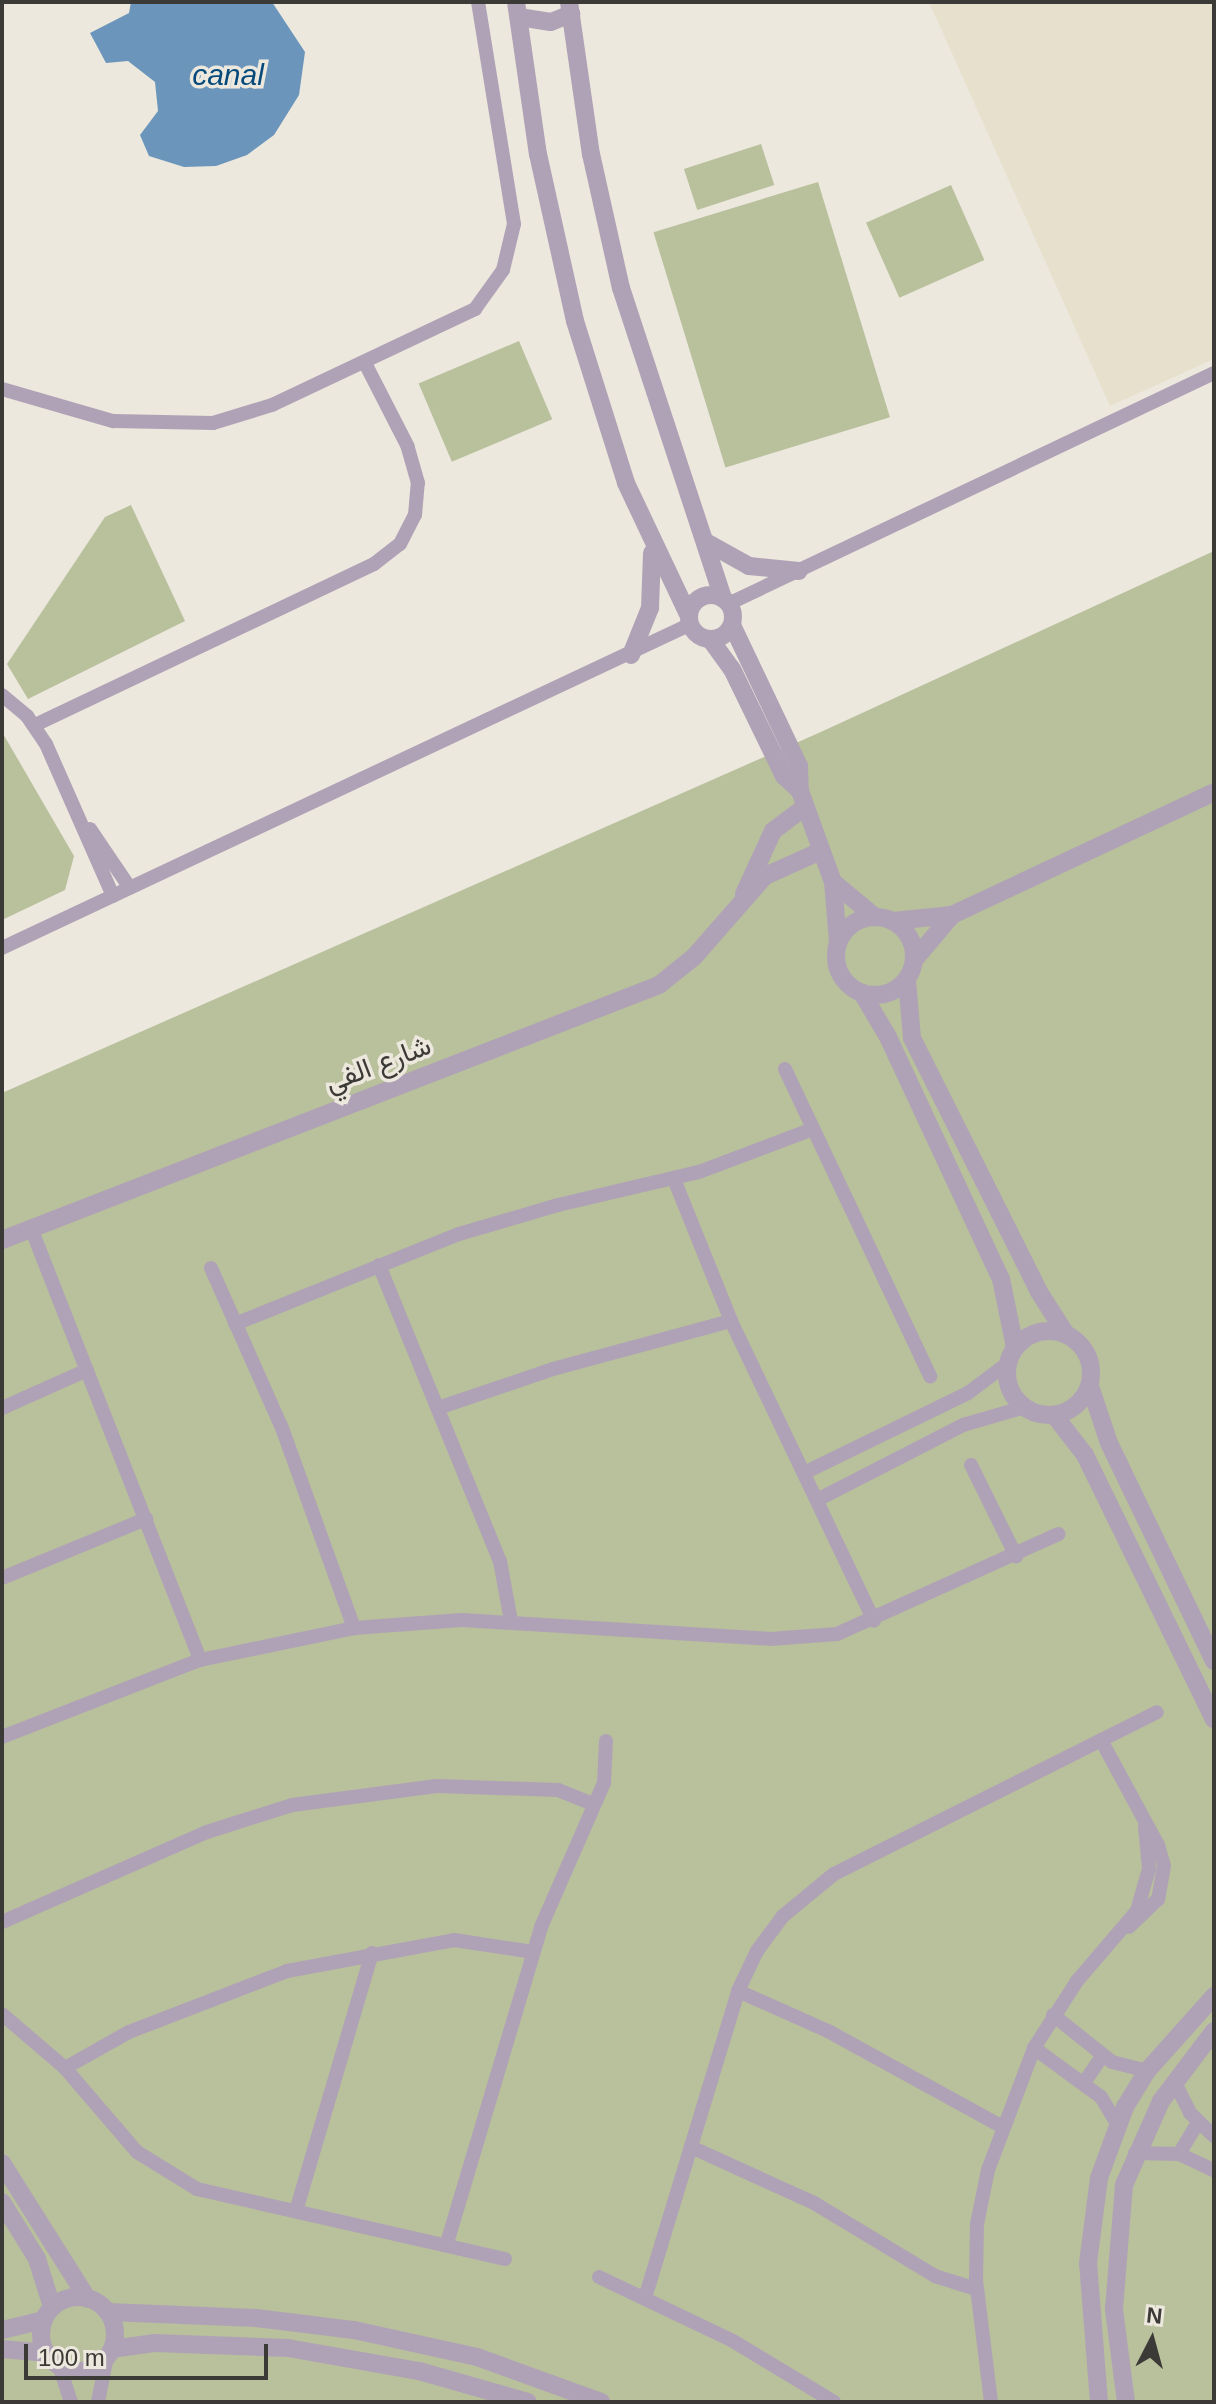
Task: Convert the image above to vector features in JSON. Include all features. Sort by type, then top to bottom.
[{"type":"street","points":[[2,389],[76,414],[181,427],[243,416],[365,363],[475,309],[491,291],[511,247],[513,200],[478,2]]},
{"type":"street","points":[[803,799],[784,776],[732,669],[710,639],[690,620],[651,542],[607,429],[568,293],[538,154],[518,10],[551,22],[570,8],[591,154],[621,288],[732,625],[799,766],[803,799],[833,882],[838,968],[862,993],[888,1037],[1001,1279],[1012,1355],[1013,1395],[1025,1407],[1054,1415],[1085,1455],[1214,1719]]},
{"type":"street","points":[[35,725],[374,564],[400,544],[415,515],[418,483],[408,447],[365,363]]},
{"type":"street","points":[[2,948],[631,655],[690,620],[701,598],[725,601],[799,571],[1214,373]]},
{"type":"street","points":[[631,655],[651,600],[651,542]]},
{"type":"street","points":[[706,542],[749,566],[799,571]]},
{"type":"street","points":[[710,639],[723,635],[732,625]]},
{"type":"street","points":[[2,695],[35,725],[85,823],[113,896]]},
{"type":"street","points":[[838,942],[857,921],[952,915],[1214,792]]},
{"type":"street","points":[[743,896],[773,831],[803,799]]},
{"type":"street","points":[[85,823],[114,857],[130,888]]},
{"type":"street","points":[[743,896],[765,876],[821,851]]},
{"type":"street","points":[[833,882],[912,941],[915,959]]},
{"type":"street","name":"شارع الفي","points":[[2,1240],[648,989],[694,957],[743,896]]},
{"type":"street","points":[[952,915],[915,959],[907,980],[912,1038],[1039,1292],[1066,1334],[1088,1355],[1090,1386],[1109,1443],[1214,1661]]},
{"type":"street","points":[[862,993],[881,995],[907,980]]},
{"type":"street","points":[[785,1069],[930,1376]]},
{"type":"street","points":[[235,1324],[379,1265],[508,1218],[674,1179],[749,1156],[813,1129]]},
{"type":"street","points":[[674,1179],[731,1321],[819,1499],[874,1621]]},
{"type":"street","points":[[31,1228],[200,1660]]},
{"type":"street","points":[[379,1265],[500,1561],[511,1621]]},
{"type":"street","points":[[211,1268],[282,1428],[354,1628]]},
{"type":"street","points":[[438,1408],[568,1364],[731,1321]]},
{"type":"street","points":[[806,1472],[968,1393],[1038,1332],[1066,1334]]},
{"type":"street","points":[[2,1408],[87,1370]]},
{"type":"street","points":[[1054,1415],[1076,1406],[1090,1386]]},
{"type":"street","points":[[819,1499],[971,1421],[1025,1407]]},
{"type":"street","points":[[971,1465],[1016,1556]]},
{"type":"street","points":[[2,1578],[146,1519]]},
{"type":"street","points":[[2,1737],[200,1660],[354,1628],[511,1621],[792,1639],[837,1634],[874,1621],[1058,1534]]},
{"type":"street","points":[[645,2298],[738,1991],[769,1932],[816,1886],[1157,1712]]},
{"type":"street","points":[[991,2402],[976,2289],[981,2197],[1001,2126],[1034,2048],[1053,2015],[1125,1929],[1152,1909],[1164,1877],[1163,1855],[1101,1740]]},
{"type":"street","points":[[447,2243],[533,1952],[592,1804],[604,1783],[606,1741]]},
{"type":"street","points":[[2,1922],[207,1832],[292,1805],[452,1786],[558,1790],[592,1804]]},
{"type":"street","points":[[65,2068],[129,2032],[260,1981],[372,1953],[454,1940],[533,1952]]},
{"type":"street","points":[[296,2211],[372,1953]]},
{"type":"street","points":[[738,1991],[828,2031],[1001,2126]]},
{"type":"street","points":[[1099,2402],[1089,2254],[1099,2178],[1118,2125],[1147,2071],[1214,1996]]},
{"type":"street","points":[[2,2014],[65,2068],[129,2143],[166,2174],[213,2195],[447,2243],[505,2259]]},
{"type":"street","points":[[1053,2015],[1102,2056],[1147,2071]]},
{"type":"street","points":[[1126,2402],[1114,2264],[1122,2197],[1135,2153],[1174,2081],[1214,2031]]},
{"type":"street","points":[[1034,2048],[1101,2097],[1118,2125]]},
{"type":"street","points":[[1084,2083],[1102,2056]]},
{"type":"street","points":[[1174,2081],[1198,2122],[1214,2136]]},
{"type":"street","points":[[1179,2154],[1198,2122]]},
{"type":"street","points":[[691,2147],[814,2203],[935,2276],[976,2289]]},
{"type":"street","points":[[1135,2153],[1179,2154],[1214,2170]]},
{"type":"street","points":[[2,2163],[87,2298],[108,2312],[256,2318],[354,2330],[487,2360],[601,2402]]},
{"type":"street","points":[[2,2202],[37,2259],[53,2359],[71,2402]]},
{"type":"street","points":[[599,2277],[733,2341],[834,2402]]},
{"type":"street","points":[[2,2330],[48,2314],[68,2298],[87,2298]]},
{"type":"street","points":[[98,2402],[115,2334],[108,2312]]},
{"type":"street","points":[[2,2349],[53,2359],[85,2370],[109,2352],[175,2343],[303,2350],[419,2371],[528,2402]]},
{"type":"shaded area","points":[[929,2],[1214,2],[1214,359],[1110,406]]},
{"type":"green space","points":[[761,144],[774,185],[697,210],[684,169]]},
{"type":"green space","points":[[818,182],[890,417],[725,468],[654,232]]},
{"type":"green space","points":[[951,185],[984,260],[899,298],[866,223]]},
{"type":"green space","points":[[519,341],[552,419],[452,462],[419,384]]},
{"type":"green space","points":[[131,505],[185,621],[28,699],[7,664],[105,517]]},
{"type":"green space","points":[[1214,551],[1214,2402],[2,2402],[2,1093],[823,731]]},
{"type":"green space","points":[[2,732],[74,856],[65,890],[2,920]]},
{"type":"water","name":"canal","points":[[131,2],[272,2],[305,52],[299,95],[274,135],[247,155],[216,166],[184,167],[149,156],[140,135],[158,111],[155,82],[128,61],[106,63],[90,33],[129,13]]}]
